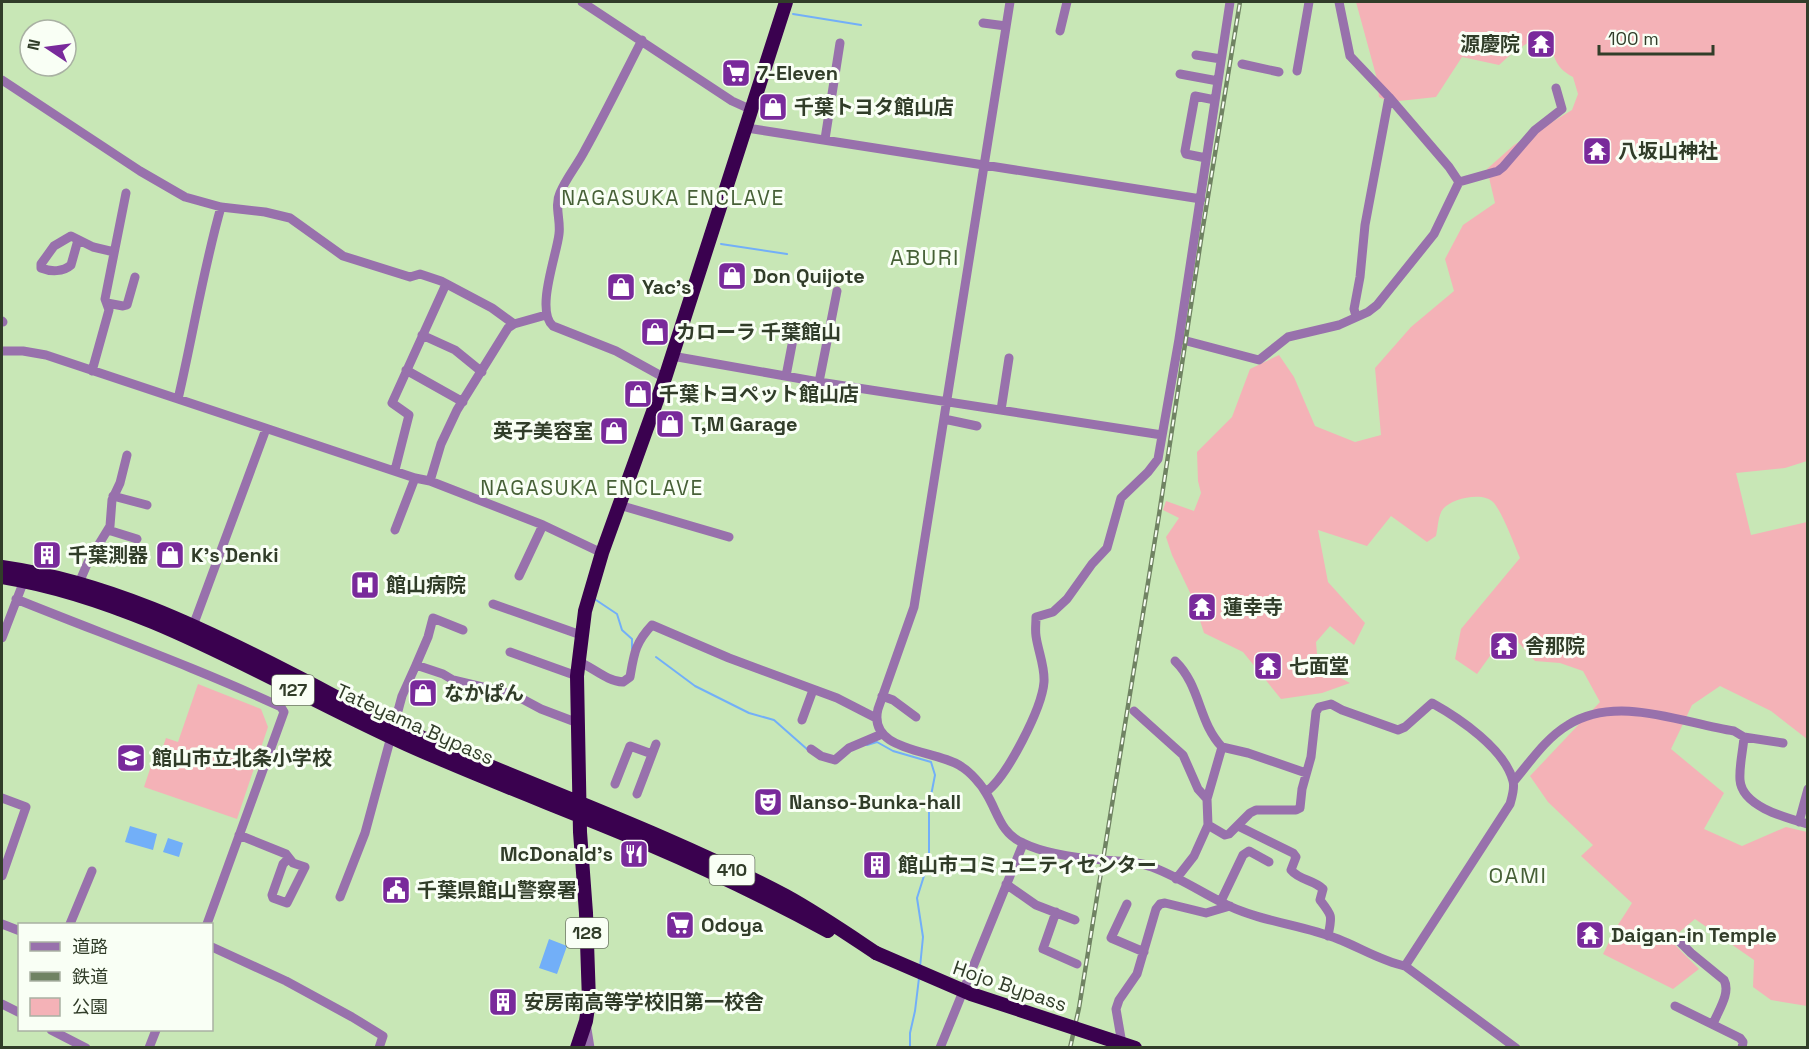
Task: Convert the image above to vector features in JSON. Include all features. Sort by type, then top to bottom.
[{"type":"highway","name":"128","points":[[577,1047],[586,1021],[588,982],[579,817],[577,661],[580,635],[602,553],[672,356],[786,2]]},
{"type":"highway","name":"Tateyama Bypass","points":[[2,567],[157,623],[579,817]]},
{"type":"highway","name":"Tateyama Bypass","points":[[2,577],[26,576],[80,583],[117,594],[193,626],[394,731],[579,802]]},
{"type":"highway","name":"Hojo Bypass","points":[[579,802],[654,834],[787,897],[876,953]]},
{"type":"highway","name":"Hojo Bypass","points":[[579,817],[695,865],[876,953],[971,994],[1135,1047]]},
{"type":"street","points":[[582,2],[716,90],[752,110]]},
{"type":"street","points":[[1010,2],[914,607],[876,718],[882,734],[899,746],[945,758],[962,767],[986,792],[1000,823],[1009,835],[1023,844],[1066,854],[1152,867],[1225,904],[1328,936],[1389,962],[1405,966],[1516,1047]]},
{"type":"street","points":[[1060,31],[1067,2]]},
{"type":"street","points":[[986,792],[993,787],[1011,761],[1039,704],[1044,681],[1035,634],[1036,617],[1053,612],[1067,599],[1085,573],[1107,548],[1121,498],[1158,459],[1179,339],[1230,2]]},
{"type":"street","points":[[1297,72],[1309,2]]},
{"type":"street","points":[[1339,2],[1350,56],[1389,97],[1449,167],[1459,182]]},
{"type":"street","points":[[983,23],[1006,26]]},
{"type":"street","points":[[642,40],[560,193],[557,204],[560,233],[549,276],[546,315],[552,326],[616,351],[664,378]]},
{"type":"street","points":[[825,139],[840,43]]},
{"type":"street","points":[[1196,55],[1221,59]]},
{"type":"street","points":[[1242,64],[1279,72]]},
{"type":"street","points":[[1180,74],[1218,81]]},
{"type":"street","points":[[2,81],[140,171],[185,197],[221,207],[265,212],[290,218],[343,256],[410,277],[420,274],[446,284],[492,308],[514,324]]},
{"type":"street","points":[[1179,339],[1259,360],[1288,337],[1339,325],[1368,312],[1377,305],[1434,234],[1459,182],[1498,171],[1535,130],[1563,109],[1556,88]]},
{"type":"street","points":[[1206,158],[1186,154],[1185,151],[1195,96],[1215,100]]},
{"type":"street","points":[[1356,316],[1354,309],[1365,225],[1389,97]]},
{"type":"street","points":[[747,128],[1201,199]]},
{"type":"street","points":[[92,371],[110,310],[105,299],[126,193]]},
{"type":"street","points":[[178,399],[195,327],[207,255],[221,207]]},
{"type":"street","points":[[78,240],[93,248],[114,252]]},
{"type":"street","points":[[107,303],[123,306],[127,304],[135,277]]},
{"type":"street","points":[[394,470],[410,415],[392,403],[446,284]]},
{"type":"street","points":[[819,382],[837,291]]},
{"type":"street","points":[[430,481],[441,444],[463,402],[508,328],[514,324],[546,315]]},
{"type":"street","points":[[786,376],[795,328]]},
{"type":"street","points":[[422,335],[455,350],[482,372]]},
{"type":"street","points":[[2,351],[22,351],[46,355],[415,478],[430,481],[543,525],[602,553]]},
{"type":"street","points":[[672,356],[819,382],[1162,435]]},
{"type":"street","points":[[1001,410],[1010,358]]},
{"type":"street","points":[[406,370],[463,402]]},
{"type":"street","points":[[944,419],[977,426]]},
{"type":"street","points":[[193,626],[266,429]]},
{"type":"street","points":[[80,583],[88,562],[108,530],[114,496],[127,455]]},
{"type":"street","points":[[395,530],[415,478]]},
{"type":"street","points":[[114,496],[147,505]]},
{"type":"street","points":[[619,505],[729,537]]},
{"type":"street","points":[[519,576],[543,525]]},
{"type":"street","points":[[108,530],[137,539]]},
{"type":"street","points":[[2,638],[26,576]]},
{"type":"street","points":[[16,599],[189,666],[281,707],[284,712],[207,923]]},
{"type":"street","points":[[493,604],[580,635]]},
{"type":"street","points":[[340,897],[365,833],[402,696],[428,637],[433,618],[463,630]]},
{"type":"street","points":[[577,661],[590,666],[613,682],[623,682],[630,677],[633,656],[640,637],[652,625],[729,658],[837,698],[876,718]]},
{"type":"street","points":[[510,652],[577,676]]},
{"type":"street","points":[[1175,661],[1188,674],[1209,729],[1222,747],[1306,773]]},
{"type":"street","points":[[416,665],[443,674],[453,680],[513,694],[541,709],[579,723]]},
{"type":"street","points":[[802,720],[813,690]]},
{"type":"street","points":[[882,696],[893,700],[916,717]]},
{"type":"street","points":[[1208,825],[1225,835],[1256,810],[1296,810],[1300,807],[1302,789],[1311,758],[1316,712],[1319,707],[1331,704],[1398,730],[1432,703],[1485,739],[1502,760],[1514,781]]},
{"type":"street","points":[[1134,711],[1183,755],[1198,789],[1207,799]]},
{"type":"street","points":[[1405,966],[1510,804],[1514,781],[1543,747],[1566,726],[1605,711],[1640,712],[1734,731],[1744,737],[1783,743]]},
{"type":"street","points":[[811,749],[821,756],[835,760],[849,748],[882,734]]},
{"type":"street","points":[[1744,737],[1741,787],[1760,807],[1803,823],[1808,789]]},
{"type":"street","points":[[637,794],[656,744]]},
{"type":"street","points":[[615,784],[630,746],[652,754]]},
{"type":"street","points":[[1176,879],[1194,855],[1208,825],[1207,799],[1222,747]]},
{"type":"street","points":[[2,798],[26,807],[2,876]]},
{"type":"street","points":[[1238,826],[1293,853],[1296,857],[1292,870],[1294,874],[1323,889],[1320,900],[1332,917],[1328,936]]},
{"type":"street","points":[[239,835],[286,854],[293,862],[305,867],[287,903],[273,898],[272,895],[283,864],[289,858]]},
{"type":"street","points":[[942,1047],[1023,844]]},
{"type":"street","points":[[1119,1047],[1121,1038],[1116,1009],[1137,974],[1152,917],[1160,904],[1165,903],[1206,913],[1225,904],[1243,855],[1249,851],[1269,862]]},
{"type":"street","points":[[70,923],[92,871]]},
{"type":"street","points":[[1006,884],[1036,905],[1075,920]]},
{"type":"street","points":[[1127,904],[1111,938],[1144,952]]},
{"type":"street","points":[[1056,912],[1043,950],[1077,964]]},
{"type":"street","points":[[2,924],[18,930]]},
{"type":"street","points":[[1677,939],[1724,980],[1725,995],[1713,1024]]},
{"type":"street","points":[[213,947],[286,981],[352,1017],[383,1036],[379,1047]]},
{"type":"street","points":[[2,1004],[18,1012]]},
{"type":"street","points":[[1676,1006],[1740,1038],[1743,1042],[1742,1047]]},
{"type":"street","points":[[586,1021],[590,1047]]},
{"type":"street","points":[[55,1031],[86,1047]]},
{"type":"street","points":[[149,1047],[155,1031]]},
{"type":"green space","points":[[1356,2],[1807,2],[1807,461],[1785,468],[1736,473],[1751,535],[1807,522],[1807,739],[1771,711],[1720,686],[1692,705],[1671,749],[1724,793],[1704,829],[1742,846],[1786,827],[1807,832],[1807,1006],[1771,1000],[1753,987],[1754,960],[1695,919],[1670,940],[1699,969],[1673,989],[1603,954],[1632,903],[1581,856],[1593,845],[1548,802],[1530,776],[1600,702],[1583,671],[1560,663],[1535,661],[1508,631],[1477,674],[1455,659],[1461,629],[1520,558],[1501,514],[1489,499],[1468,497],[1447,505],[1440,515],[1436,536],[1427,542],[1391,516],[1367,546],[1318,530],[1328,582],[1365,623],[1354,645],[1330,626],[1316,642],[1318,666],[1350,683],[1322,693],[1281,699],[1243,652],[1204,633],[1193,599],[1166,537],[1179,518],[1163,510],[1166,501],[1194,511],[1201,493],[1198,481],[1197,452],[1232,417],[1250,369],[1279,355],[1294,377],[1315,426],[1355,442],[1381,435],[1375,368],[1411,327],[1454,291],[1445,259],[1463,225],[1495,203],[1487,169],[1514,145],[1572,110],[1578,94],[1573,77],[1561,68],[1555,59],[1547,34],[1522,47],[1499,65],[1462,57],[1436,97],[1390,102],[1379,97],[1377,79]]},
{"type":"green space","points":[[198,684],[261,709],[268,727],[237,819],[144,787],[156,751],[161,752],[166,738],[178,742]]},
{"type":"water","points":[[130,826],[157,834],[153,850],[125,842]]},
{"type":"water","points":[[168,838],[183,843],[179,857],[163,852]]},
{"type":"water","points":[[549,939],[567,946],[557,974],[539,968]]},
{"type":"waterway","points":[[793,14],[861,25]]},
{"type":"waterway","points":[[721,244],[787,254]]},
{"type":"waterway","points":[[596,600],[617,614],[622,630],[632,639],[632,649]]},
{"type":"waterway","points":[[656,657],[695,686],[749,713],[774,720],[808,750]]},
{"type":"waterway","points":[[867,745],[877,742],[893,751],[931,762],[935,775],[929,806],[929,860],[917,898],[923,937],[920,967]]},
{"type":"waterway","points":[[910,1048],[910,1033],[919,978]]},
{"type":"railway","points":[[1070,1048],[1079,1008],[1240,2]]},
{"type":"place","name":"源慶院","points":[[1541,44]]},
{"type":"place","name":"7-Eleven","points":[[736,73]]},
{"type":"place","name":"千葉トヨタ館山店","points":[[773,107]]},
{"type":"place","name":"八坂山神社","points":[[1597,151]]},
{"type":"place","name":"Don Quijote","points":[[732,276]]},
{"type":"place","name":"Yac's","points":[[621,287]]},
{"type":"place","name":"カローラ 千葉館山","points":[[655,332]]},
{"type":"place","name":"千葉トヨペット館山店","points":[[638,394]]},
{"type":"place","name":"T,M Garage","points":[[670,424]]},
{"type":"place","name":"英子美容室","points":[[614,431]]},
{"type":"place","name":"千葉測器","points":[[47,555]]},
{"type":"place","name":"K's Denki","points":[[170,555]]},
{"type":"place","name":"館山病院","points":[[365,585]]},
{"type":"place","name":"蓮幸寺","points":[[1202,607]]},
{"type":"place","name":"舎那院","points":[[1504,646]]},
{"type":"place","name":"七面堂","points":[[1268,666]]},
{"type":"place","name":"なかぱん","points":[[423,693]]},
{"type":"place","name":"館山市立北条小学校","points":[[131,758]]},
{"type":"place","name":"Nanso-Bunka-hall","points":[[768,802]]},
{"type":"place","name":"McDonald's","points":[[634,854]]},
{"type":"place","name":"館山市コミュニティセンター","points":[[877,865]]},
{"type":"place","name":"千葉県館山警察署","points":[[396,890]]},
{"type":"place","name":"Odoya","points":[[680,925]]},
{"type":"place","name":"Daigan-in Temple","points":[[1590,935]]},
{"type":"place","name":"安房南高等学校旧第一校舎","points":[[503,1002]]},
{"type":"district","name":"NAGASUKA ENCLAVE","points":[[673,198]]},
{"type":"district","name":"ABURI","points":[[925,257]]},
{"type":"district","name":"NAGASUKA ENCLAVE","points":[[592,488]]},
{"type":"district","name":"OAMI","points":[[1518,875]]}]
